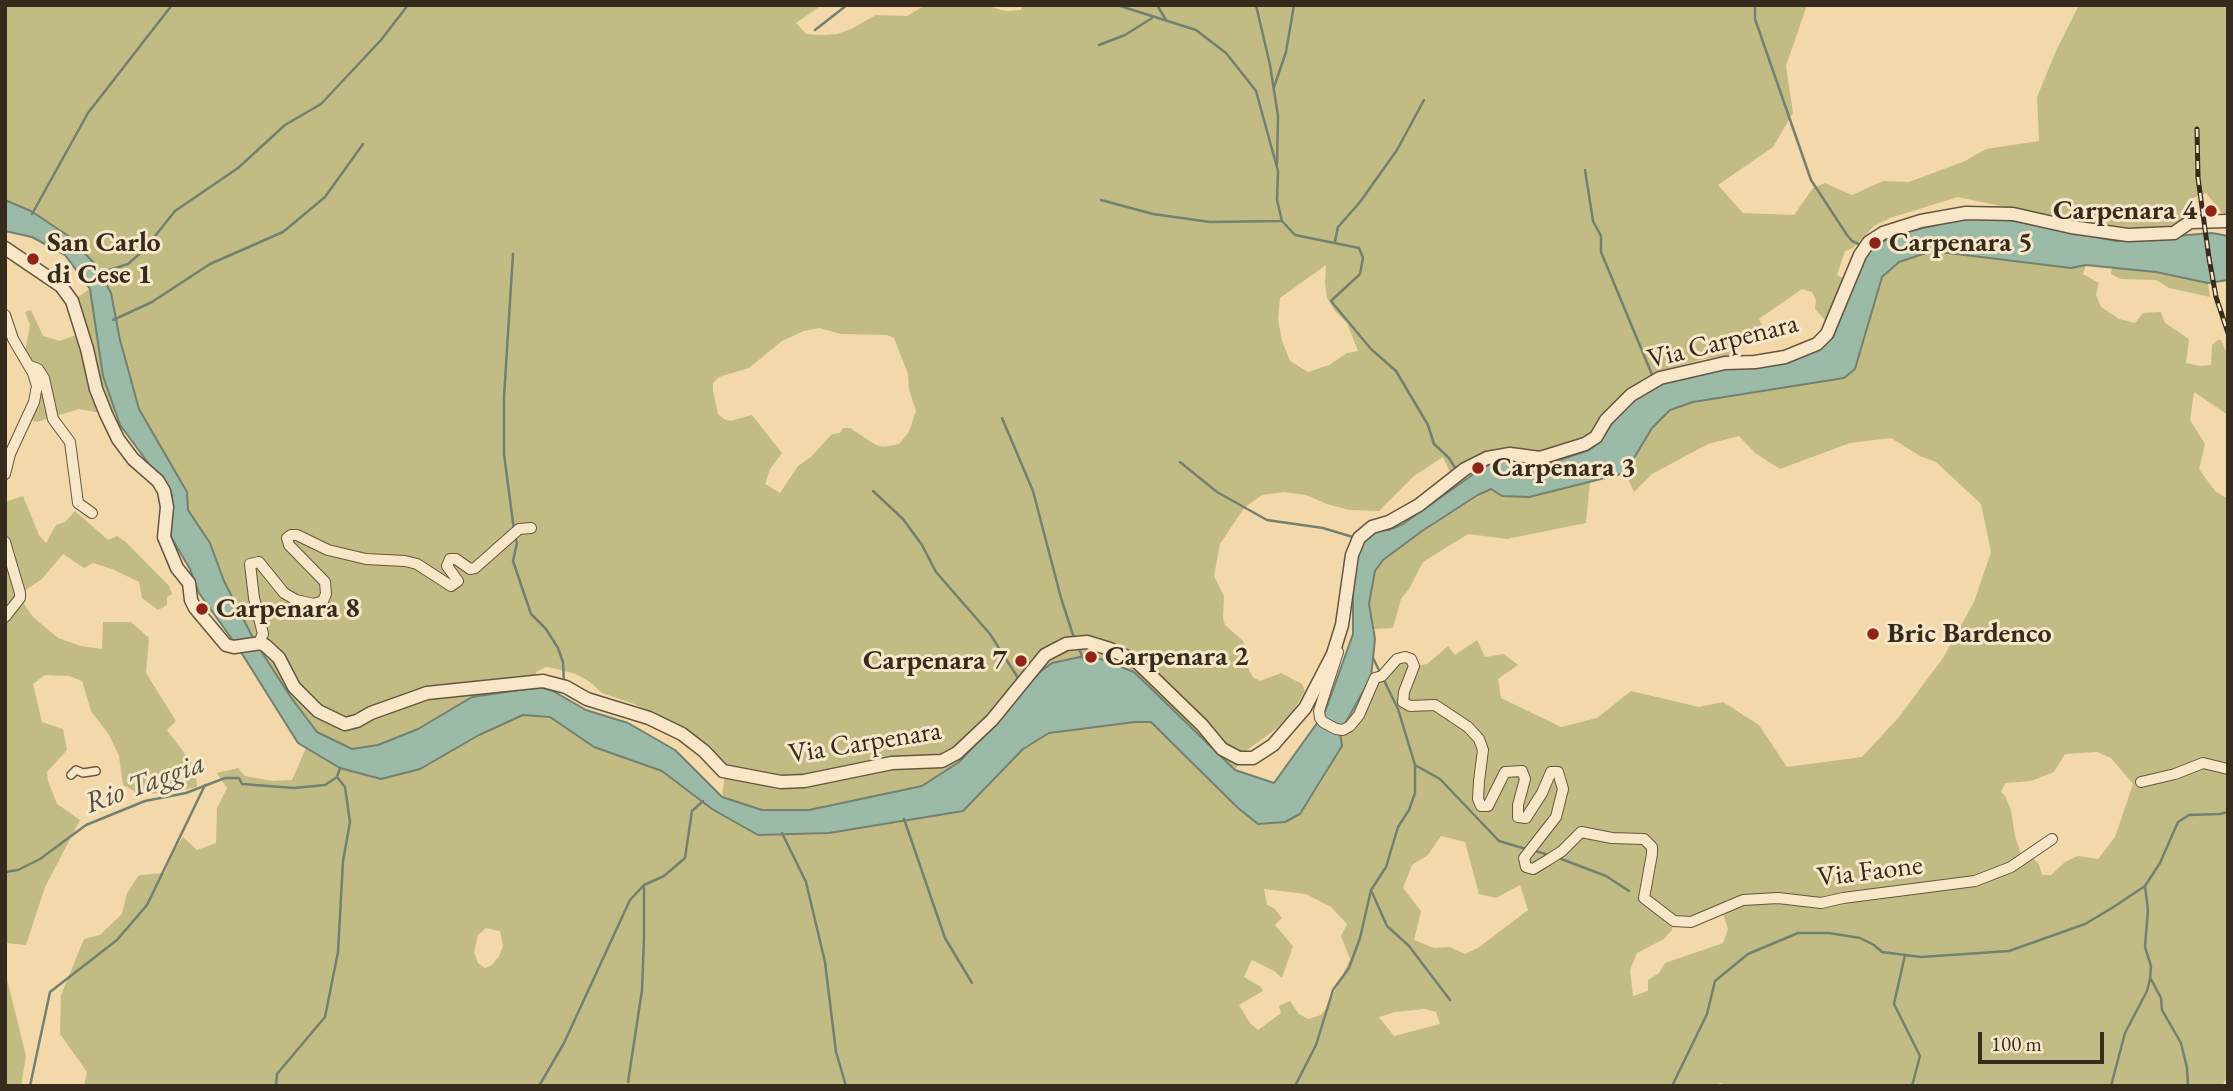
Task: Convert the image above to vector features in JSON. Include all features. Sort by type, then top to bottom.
[{"type":"street","name":"Via Carpenara","points":[[260,641],[279,658],[294,687],[304,698],[318,711],[345,724],[427,693],[543,681],[566,687],[587,699],[649,718],[682,734],[704,751],[723,771],[781,782],[804,781],[892,763],[942,761],[957,753],[992,720],[1045,656],[1066,644],[1087,642],[1136,661],[1202,725],[1222,749],[1239,758],[1253,758],[1273,745],[1304,708],[1333,654],[1342,625],[1352,555],[1359,538],[1372,527],[1389,522],[1419,505],[1465,469],[1487,458],[1510,454],[1540,458],[1585,444],[1596,437],[1606,421],[1631,395],[1660,378],[1725,363],[1785,357],[1817,344],[1827,334],[1860,255],[1869,242],[1882,233],[1921,221],[1966,213],[2014,214],[2071,227],[2128,235],[2174,233],[2190,222],[2228,221]]},
{"type":"street","points":[[7,251],[61,286],[72,301],[96,389],[106,414],[118,439],[133,459],[158,481],[164,491],[167,507],[164,537],[177,568],[189,583],[195,608],[226,645],[234,647],[260,641],[263,634],[254,598],[250,564],[259,562],[284,593],[306,604],[323,601],[326,594],[325,582],[289,545],[287,538],[291,535],[297,535],[328,550],[366,559],[417,564],[451,586],[458,582],[447,566],[450,559],[456,559],[470,569],[475,568],[519,529],[531,528]]},
{"type":"street","points":[[5,315],[13,339],[37,386],[34,402],[10,454],[5,474]]},
{"type":"street","points":[[29,366],[38,369],[44,378],[53,419],[70,442],[78,503],[92,513]]},
{"type":"street","points":[[5,542],[20,593],[20,598],[5,617]]},
{"type":"street","name":"Via Faone","points":[[1342,625],[1344,633],[1319,714],[1327,725],[1343,730],[1356,720],[1375,678],[1382,676],[1397,659],[1411,659],[1414,666],[1403,702],[1410,706],[1435,705],[1468,727],[1479,739],[1483,750],[1478,799],[1481,806],[1488,806],[1505,772],[1522,771],[1525,779],[1518,805],[1518,817],[1526,818],[1542,793],[1550,772],[1558,772],[1563,789],[1556,817],[1524,858],[1526,867],[1533,869],[1548,860],[1562,851],[1581,832],[1612,838],[1644,839],[1652,847],[1644,898],[1674,921],[1691,922],[1743,900],[1778,898],[1821,903],[1975,881],[2011,867],[2052,839]]},
{"type":"street","points":[[2141,782],[2175,774],[2203,763],[2228,769]]},
{"type":"street","points":[[71,775],[76,770],[83,773],[96,771]]},
{"type":"shaded area","points":[[5,5],[822,5],[796,23],[806,34],[822,35],[851,29],[876,15],[907,16],[925,5],[983,5],[1006,11],[1021,10],[1022,5],[1807,5],[1786,66],[1793,113],[1773,147],[1718,185],[1743,213],[1794,215],[1813,188],[1825,183],[1852,195],[1883,181],[1909,182],[1965,161],[1986,149],[2039,141],[2037,97],[2079,5],[2228,5],[2228,216],[2224,216],[2206,193],[2193,198],[2188,213],[2179,224],[2169,227],[2136,228],[2063,219],[1958,197],[1890,218],[1874,226],[1853,248],[1845,251],[1837,275],[1843,278],[1826,321],[1815,309],[1816,300],[1812,292],[1802,289],[1759,319],[1762,325],[1750,333],[1756,343],[1734,347],[1734,355],[1704,359],[1660,371],[1641,382],[1590,434],[1571,443],[1536,452],[1519,451],[1452,477],[1443,457],[1414,476],[1379,511],[1349,510],[1306,495],[1284,492],[1262,495],[1244,508],[1220,544],[1214,576],[1224,596],[1225,625],[1243,641],[1253,677],[1260,681],[1281,673],[1302,684],[1305,691],[1293,711],[1276,729],[1247,750],[1235,770],[1134,673],[1003,715],[959,762],[922,786],[809,810],[762,810],[722,797],[726,765],[685,728],[634,704],[602,693],[576,674],[553,668],[546,667],[536,672],[539,687],[472,697],[418,729],[378,745],[352,749],[317,732],[254,640],[224,581],[210,543],[188,510],[187,492],[139,409],[120,340],[111,293],[31,211],[5,200]],"holes":[[[1326,265],[1327,298],[1347,323],[1358,351],[1347,353],[1329,365],[1308,372],[1290,361],[1282,341],[1278,319],[1280,298]],[[819,328],[841,334],[887,335],[894,338],[908,374],[909,390],[916,411],[909,432],[899,444],[884,447],[876,445],[850,428],[843,428],[840,433],[832,434],[811,457],[798,466],[780,493],[765,484],[770,469],[782,453],[752,415],[730,421],[718,414],[713,383],[719,377],[749,368],[782,341],[804,331]]]},
{"type":"shaded area","points":[[5,200],[31,211],[67,235],[95,264],[111,293],[120,340],[139,409],[187,492],[188,510],[210,543],[224,581],[254,640],[317,732],[352,749],[378,745],[418,729],[472,697],[539,687],[553,691],[586,710],[628,723],[675,750],[722,797],[762,810],[809,810],[922,786],[959,762],[1037,674],[1052,663],[1080,657],[1101,659],[1134,672],[1235,770],[1274,783],[1325,712],[1353,634],[1353,589],[1357,553],[1362,541],[1376,531],[1389,530],[1403,524],[1485,466],[1510,459],[1539,467],[1589,450],[1600,442],[1612,423],[1633,401],[1665,381],[1821,347],[1833,337],[1860,267],[1870,250],[1894,235],[1968,217],[2009,220],[2116,241],[2212,233],[2228,236],[2228,280],[2208,283],[2156,272],[2086,265],[2071,268],[1932,251],[1899,262],[1882,277],[1855,369],[1844,378],[1693,402],[1670,410],[1652,428],[1625,473],[1529,497],[1502,496],[1491,489],[1478,495],[1422,531],[1383,560],[1375,571],[1369,604],[1375,639],[1371,677],[1340,733],[1342,746],[1300,814],[1285,822],[1258,824],[1238,808],[1151,722],[1135,722],[1049,733],[1023,749],[963,811],[829,833],[758,835],[712,809],[662,771],[594,747],[550,717],[523,715],[479,735],[420,769],[381,779],[340,768],[298,743],[239,649],[199,593],[190,569],[171,537],[172,495],[120,425],[103,376],[90,289],[65,255],[32,237],[5,231]]},
{"type":"shaded area","points":[[1932,251],[2071,268],[2086,265],[2083,274],[2099,283],[2096,295],[2101,307],[2119,319],[2135,323],[2143,313],[2161,312],[2165,323],[2189,339],[2186,363],[2211,365],[2212,345],[2218,340],[2221,340],[2228,356],[2228,415],[2194,392],[2190,420],[2205,444],[2199,469],[2215,491],[2228,499],[2228,1075],[2222,1086],[1724,1086],[1721,1083],[1709,1086],[84,1086],[87,1072],[60,1034],[61,995],[84,939],[100,935],[122,914],[127,893],[139,875],[165,873],[172,854],[183,837],[197,850],[216,843],[217,808],[227,788],[217,773],[238,768],[245,776],[273,781],[292,780],[306,748],[340,768],[479,735],[523,714],[550,717],[594,747],[662,770],[712,809],[758,835],[829,833],[963,811],[1023,749],[1049,733],[1135,722],[1151,722],[1238,808],[1258,824],[1285,822],[1300,814],[1319,786],[1342,746],[1339,734],[1371,677],[1405,657],[1414,666],[1427,664],[1448,646],[1455,655],[1477,640],[1485,657],[1504,654],[1518,665],[1498,679],[1501,698],[1561,727],[1597,718],[1631,691],[1699,707],[1723,702],[1759,725],[1787,767],[1862,757],[1899,717],[1943,658],[1974,602],[1991,552],[1981,504],[1936,462],[1920,456],[1891,438],[1850,443],[1780,469],[1755,453],[1739,436],[1708,444],[1652,474],[1634,492],[1625,473],[1652,428],[1670,410],[1693,402],[1844,378],[1855,369],[1882,277],[1899,262]],"holes":[[[2097,752],[2111,758],[2133,784],[2115,837],[2098,859],[2078,856],[2065,862],[2051,875],[2042,875],[2039,864],[2034,859],[2023,860],[2015,836],[2011,810],[2001,792],[2005,783],[2031,781],[2054,772],[2065,754]],[[1441,836],[1465,842],[1479,894],[1496,898],[1520,885],[1528,910],[1478,948],[1465,954],[1450,947],[1434,948],[1414,940],[1421,911],[1403,888],[1412,865],[1428,855]],[[1264,889],[1306,894],[1331,907],[1347,924],[1341,936],[1350,959],[1321,1015],[1308,1019],[1299,1014],[1290,1001],[1279,1006],[1281,1013],[1258,1030],[1250,1023],[1239,1005],[1263,991],[1244,977],[1252,960],[1282,978],[1293,946],[1275,925],[1282,918],[1274,908],[1267,905]],[[1722,910],[1728,929],[1723,943],[1665,963],[1659,973],[1648,980],[1648,991],[1633,996],[1630,970],[1637,953],[1664,939],[1672,930],[1674,921]],[[486,928],[500,931],[503,946],[492,965],[485,968],[478,963],[474,952],[478,935]],[[1424,1009],[1436,1012],[1440,1024],[1394,1036],[1379,1017],[1395,1012]]]},
{"type":"shaded area","points":[[2112,267],[2157,272],[2208,283],[2210,297],[2169,288],[2156,280],[2121,279],[2111,274]]},
{"type":"shaded area","points":[[90,289],[103,376],[115,411],[106,414],[79,409],[37,422],[26,418],[37,386],[24,358],[30,325],[25,312],[31,310],[43,336],[60,341],[81,333],[72,301]]},
{"type":"shaded area","points":[[1590,482],[1586,523],[1507,539],[1468,534],[1423,562],[1401,599],[1393,628],[1374,629],[1369,604],[1375,572],[1383,560],[1422,531],[1491,489],[1502,496],[1529,497]]},
{"type":"shaded area","points":[[23,496],[39,535],[46,543],[56,525],[65,522],[75,511],[108,540],[117,536],[126,542],[169,586],[172,594],[167,597],[167,605],[158,610],[142,598],[139,582],[93,563],[84,568],[63,554],[42,579],[21,593],[20,598],[33,617],[58,638],[81,646],[102,649],[103,622],[131,622],[149,638],[146,673],[176,721],[167,730],[191,762],[197,787],[167,793],[139,794],[123,785],[119,756],[109,735],[91,711],[82,681],[69,676],[45,675],[33,684],[42,722],[63,729],[67,750],[47,772],[48,781],[57,804],[80,820],[45,887],[26,945],[5,943],[5,502]]},
{"type":"shaded area","points":[[5,971],[26,1056],[21,1086],[5,1086]]},
{"type":"waterway","points":[[32,214],[88,113],[172,5]]},
{"type":"waterway","points":[[97,274],[128,264],[144,250],[175,211],[238,168],[285,125],[321,104],[381,40],[408,5]]},
{"type":"waterway","points":[[815,30],[847,5]]},
{"type":"waterway","points":[[1117,5],[1196,30],[1226,53],[1256,91],[1278,171],[1277,200],[1282,221],[1295,235],[1359,248],[1363,258],[1360,274],[1331,301],[1371,349],[1396,371],[1428,425],[1434,444],[1449,458],[1457,471]]},
{"type":"waterway","points":[[1157,5],[1166,20]]},
{"type":"waterway","points":[[1256,5],[1278,116],[1277,164]]},
{"type":"waterway","points":[[1274,87],[1286,52],[1294,5]]},
{"type":"waterway","points":[[1755,5],[1755,19],[1811,180],[1847,235],[1852,241],[1863,246]]},
{"type":"waterway","points":[[1099,45],[1125,35],[1152,18]]},
{"type":"waterway","points":[[1335,241],[1338,227],[1360,202],[1397,150],[1424,100]]},
{"type":"waterway","points":[[113,320],[152,302],[210,264],[283,232],[325,197],[363,144]]},
{"type":"waterway","points":[[1585,170],[1593,221],[1601,236],[1601,252],[1653,377]]},
{"type":"waterway","points":[[1101,200],[1153,214],[1210,222],[1281,221]]},
{"type":"waterway","points":[[513,254],[504,397],[504,454],[514,530]]},
{"type":"waterway","points":[[1002,418],[1033,491],[1074,638]]},
{"type":"waterway","points":[[1180,462],[1217,492],[1267,520],[1323,528],[1356,538]]},
{"type":"waterway","points":[[873,491],[903,519],[922,545],[936,572],[990,634],[1020,681]]},
{"type":"waterway","points":[[515,536],[517,543],[513,561],[531,614],[546,629],[558,648],[563,662],[564,684]]},
{"type":"waterway","points":[[1078,647],[1084,660]]},
{"type":"waterway","points":[[1295,1086],[1316,1045],[1333,990],[1349,968],[1360,938],[1371,890],[1386,867],[1398,827],[1409,810],[1415,793],[1415,765],[1398,709],[1373,658]]},
{"type":"waterway","points":[[1415,765],[1440,779],[1499,841],[1526,849]]},
{"type":"waterway","name":"Rio Taggia","points":[[5,872],[18,870],[40,859],[86,825],[145,801],[186,793],[225,778],[239,778],[242,784],[294,788],[325,785],[337,777],[340,768]]},
{"type":"waterway","points":[[276,1086],[277,1074],[325,1017],[338,952],[343,861],[350,822],[345,787],[337,777]]},
{"type":"waterway","points":[[30,1086],[50,992],[117,940],[147,905],[205,785]]},
{"type":"waterway","points":[[539,1086],[564,1043],[630,900],[644,885],[664,876],[685,858],[692,811],[703,801]]},
{"type":"waterway","points":[[1672,1086],[1707,1014],[1715,981],[1748,954],[1798,933],[1829,933],[1860,938],[1882,952],[1921,957],[2009,951],[2085,924],[2112,908],[2145,886],[2160,863],[2178,822],[2189,815],[2228,812]]},
{"type":"waterway","points":[[904,819],[945,938],[972,983]]},
{"type":"waterway","points":[[782,833],[806,882],[825,962],[836,1052],[846,1086]]},
{"type":"waterway","points":[[1532,850],[1549,855]]},
{"type":"waterway","points":[[1556,857],[1606,876],[1629,891]]},
{"type":"waterway","points":[[2111,1086],[2125,1033],[2147,991],[2150,979],[2151,966],[2145,947],[2148,910],[2145,886]]},
{"type":"waterway","points":[[628,1082],[642,990],[644,887]]},
{"type":"waterway","points":[[1371,890],[1387,926],[1409,946],[1450,1000]]},
{"type":"waterway","points":[[1905,955],[1894,1004],[1920,1056],[1912,1086]]},
{"type":"waterway","points":[[2151,979],[2161,998],[2162,1010],[2181,1043],[2188,1086]]},
{"type":"railway","points":[[2197,129],[2198,178],[2209,258],[2216,297],[2228,333]]},
{"type":"place","name":"Carpenara 4","points":[[2211,211]]},
{"type":"place","name":"Carpenara 5","points":[[1875,243]]},
{"type":"place","name":"San Carlo di Cese 1","points":[[33,259]]},
{"type":"place","name":"Carpenara 3","points":[[1478,468]]},
{"type":"place","name":"Carpenara 8","points":[[202,609]]},
{"type":"place","name":"Bric Bardenco","points":[[1873,634]]},
{"type":"place","name":"Carpenara 2","points":[[1091,657]]},
{"type":"place","name":"Carpenara 7","points":[[1021,661]]}]
